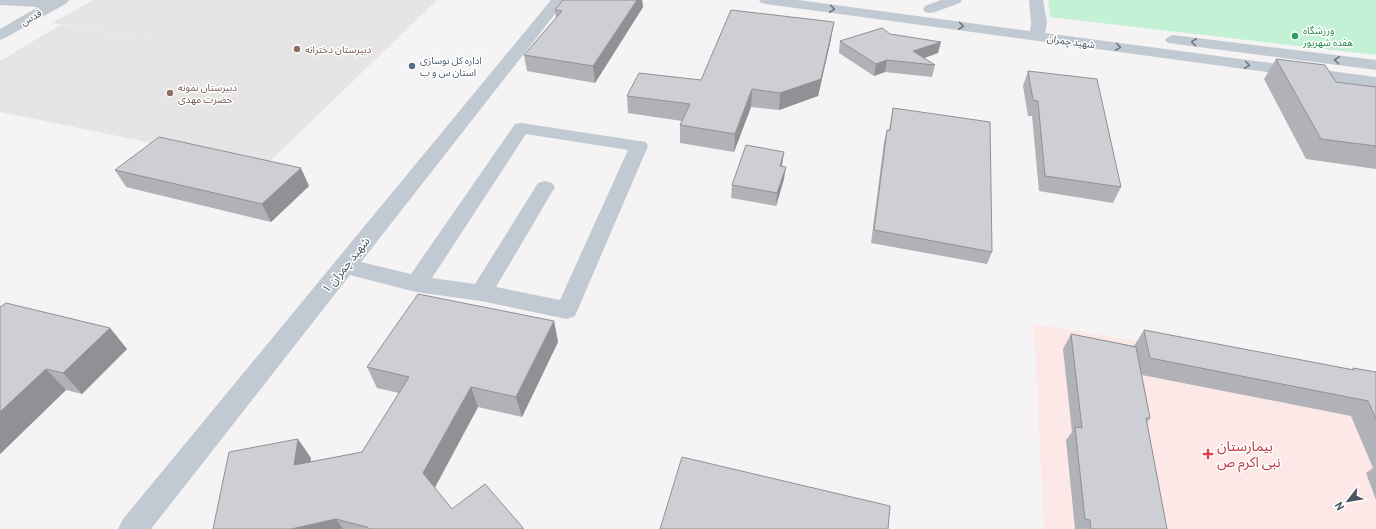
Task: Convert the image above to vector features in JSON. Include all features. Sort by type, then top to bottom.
[{"type":"street","name":"شهید چمران ۱","points":[[133,529],[559,0]]},
{"type":"street","name":"شهید چمران","points":[[766,0],[1038,30],[1109,32]]},
{"type":"street","name":"شهید چمران","points":[[857,0],[930,9],[1038,30],[1376,82]]},
{"type":"street","points":[[930,9],[955,0]]},
{"type":"street","points":[[1036,0],[1038,30]]},
{"type":"street","points":[[0,1],[59,2]]},
{"type":"street","name":"قدس","points":[[0,35],[59,2]]},
{"type":"street","points":[[1156,38],[1376,65]]},
{"type":"street","points":[[345,266],[416,284],[481,293],[567,310],[639,146],[521,128],[416,284]]},
{"type":"street","points":[[481,293],[545,187]]},
{"type":"shaded area","name":"دبیرستان نمونه حضرت مهدی","points":[[93,0],[437,0],[265,166],[0,112],[0,61],[60,25],[149,40],[52,23]]},
{"type":"shaded area","name":"بیمارستان نبی اکرم ص","points":[[1034,324],[1376,380],[1376,529],[1044,529]]},
{"type":"green space","name":"ورزشگاه هفده شهریور","points":[[1048,0],[1376,0],[1376,55],[1050,17]]},
{"type":"building","points":[[563,0],[637,0],[593,66],[524,55],[562,11],[555,10]]},
{"type":"building","points":[[731,10],[834,22],[821,79],[780,93],[752,89],[735,134],[680,125],[690,104],[627,96],[639,73],[701,80]]},
{"type":"building","points":[[882,28],[890,34],[941,42],[913,51],[935,65],[887,60],[876,64],[840,41]]},
{"type":"building","points":[[1276,59],[1325,65],[1336,82],[1376,87],[1376,146],[1321,139]]},
{"type":"building","points":[[1028,71],[1097,79],[1121,187],[1045,176],[1038,101],[1033,100]]},
{"type":"building","points":[[893,108],[990,122],[992,252],[874,230],[887,130],[890,130]]},
{"type":"building","points":[[159,137],[301,168],[262,204],[115,170]]},
{"type":"building","points":[[746,145],[784,152],[780,166],[786,167],[777,193],[732,185]]},
{"type":"building","points":[[418,294],[554,321],[516,397],[471,387],[423,473],[452,509],[485,484],[524,529],[369,529],[367,527],[336,519],[291,529],[213,529],[229,452],[298,439],[294,465],[362,452],[409,377],[367,367]]},
{"type":"building","points":[[6,303],[110,328],[63,373],[46,369],[0,412],[0,307]]},
{"type":"building","points":[[1144,330],[1354,370],[1353,368],[1376,372],[1376,419],[1368,401],[1150,358]]},
{"type":"building","points":[[1071,334],[1136,347],[1150,418],[1146,418],[1167,529],[1091,529],[1090,520],[1085,519],[1075,427],[1082,428]]},
{"type":"building","points":[[682,457],[890,506],[888,529],[660,529]]},
{"type":"place","name":"ورزشگاه هفده شهریور","points":[[1295,36]]},
{"type":"place","name":"دبیرستان دخترانه","points":[[297,49]]},
{"type":"place","name":"اداره کل نوسازی استان س و ب","points":[[412,66]]},
{"type":"place","name":"دبیرستان نمونه حضرت مهدی","points":[[170,93]]},
{"type":"place","name":"بیمارستان نبی اکرم ص","points":[[1208,454]]}]
